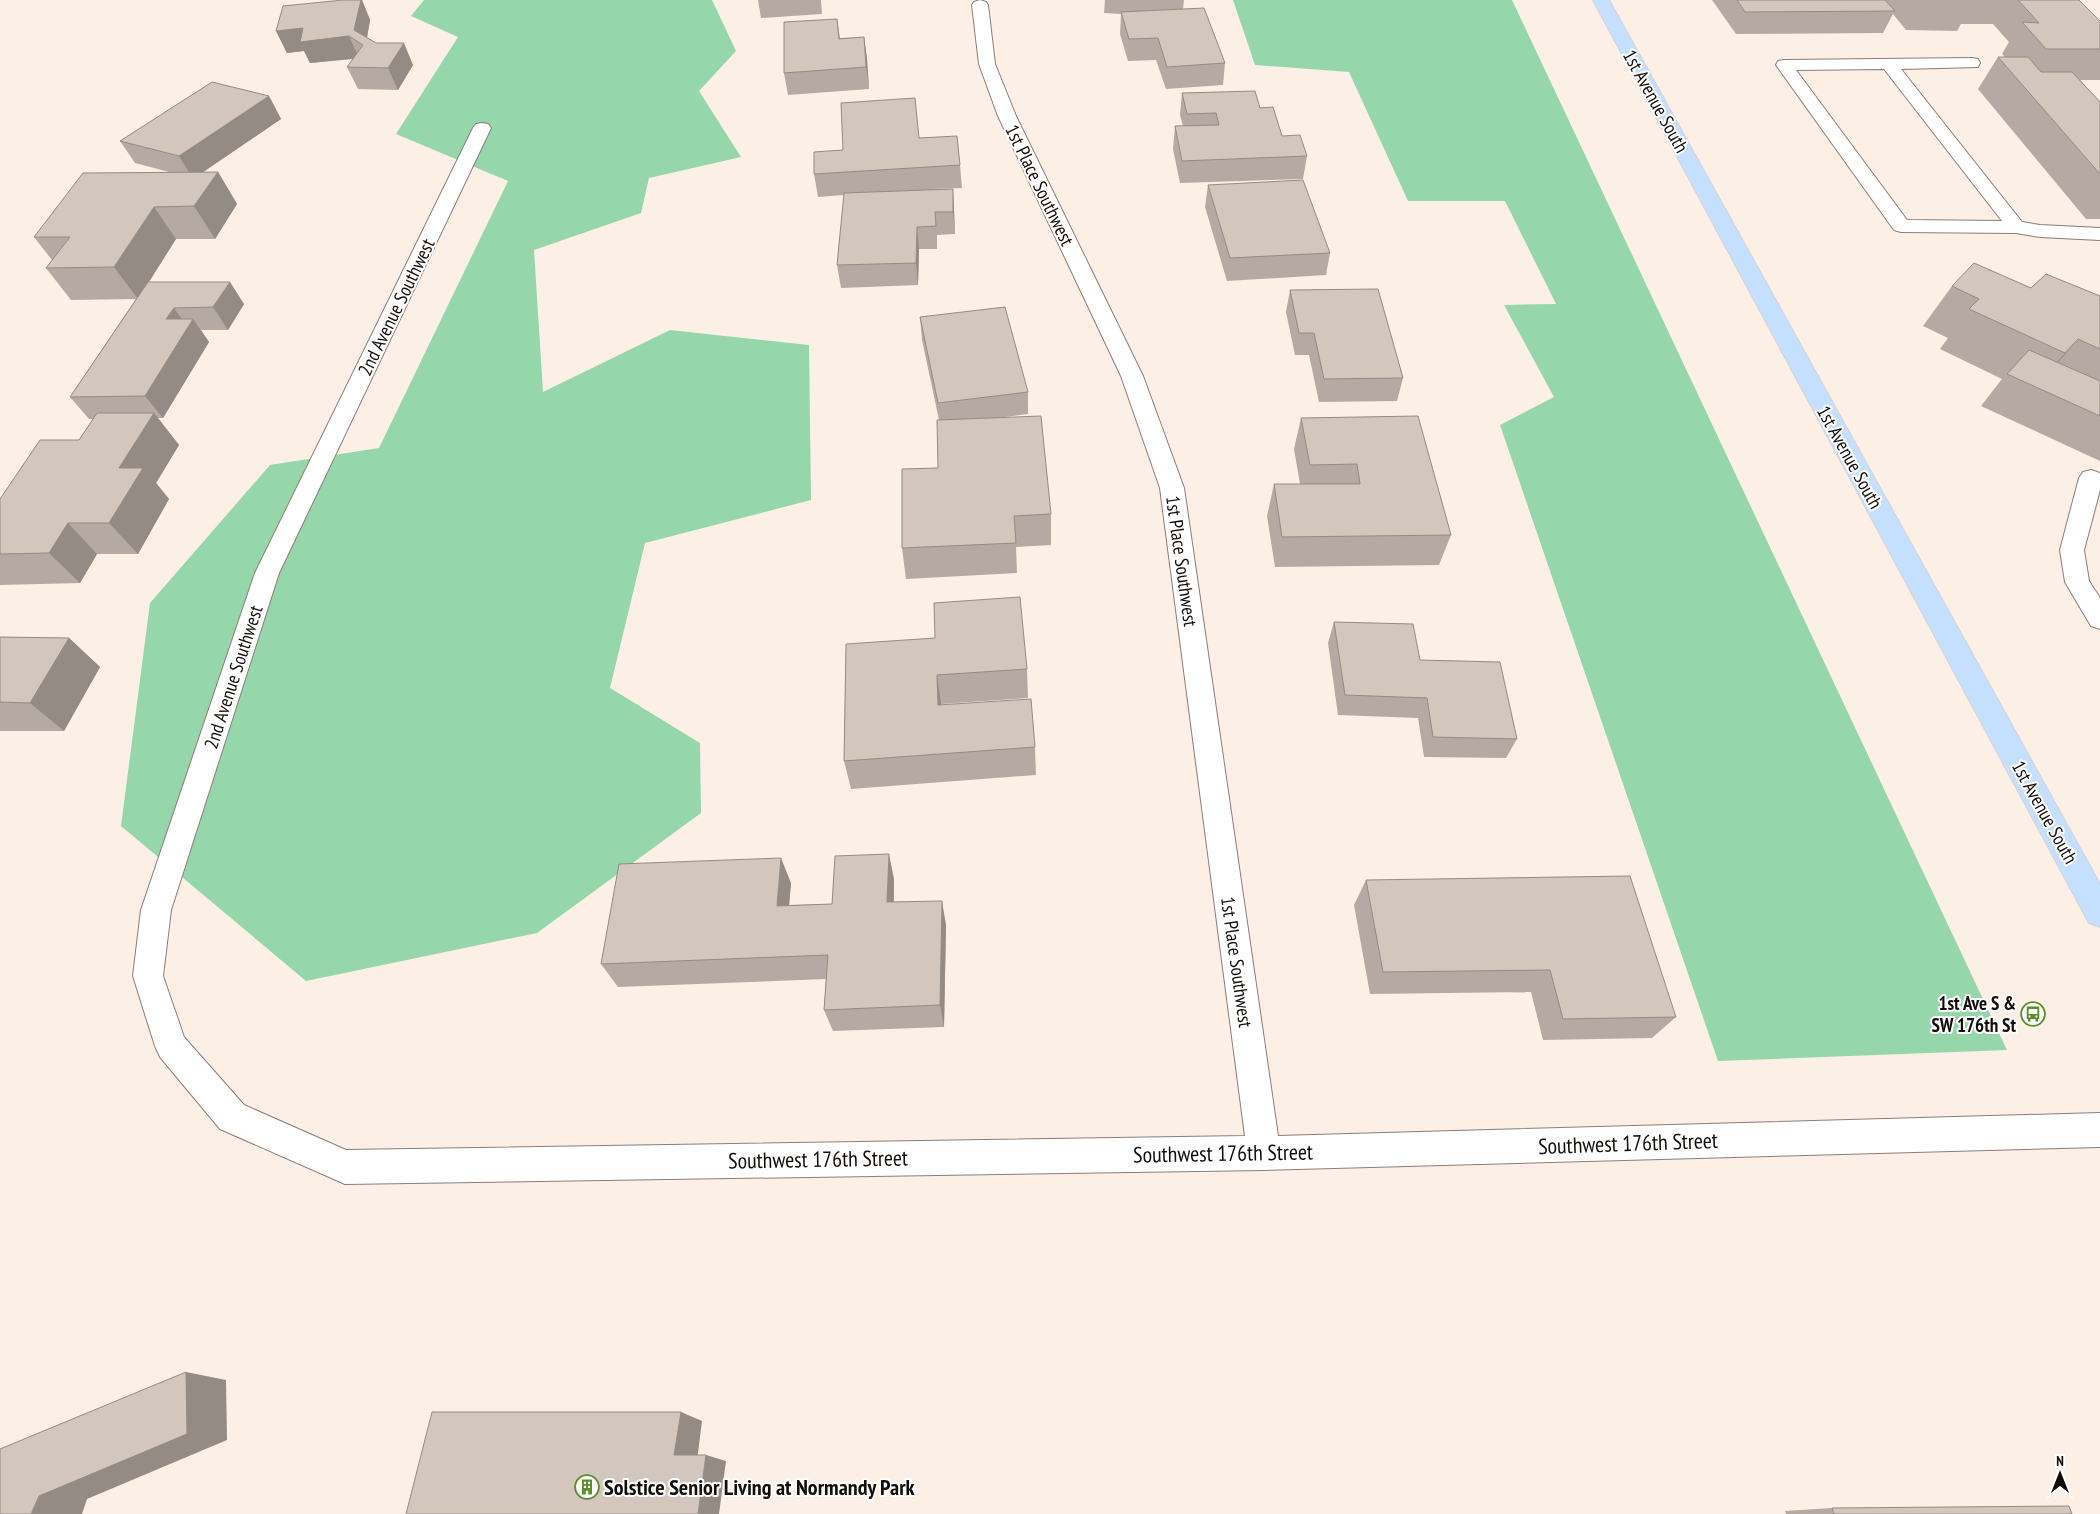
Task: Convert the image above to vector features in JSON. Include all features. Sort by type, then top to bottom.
[{"type":"main road","name":"1st Avenue South","points":[[1601,0],[2100,913]]},
{"type":"street","name":"1st Place Southwest","points":[[980,4],[987,64],[1007,116],[1132,376],[1172,488],[1264,1153]]},
{"type":"street","points":[[1889,64],[2016,227]]},
{"type":"street","points":[[1972,64],[1784,65],[1901,226],[2016,227],[2040,231],[2100,234]]},
{"type":"street","name":"2nd Avenue Southwest","points":[[346,1166],[232,1117],[171,1046],[148,976],[156,910],[267,573],[482,128]]},
{"type":"street","points":[[2100,482],[2091,478],[2072,550],[2077,582],[2100,619]]},
{"type":"street","name":"Southwest 176th Street","points":[[346,1166],[1264,1153],[2100,1130]]},
{"type":"green space","points":[[424,0],[712,0],[736,51],[699,91],[741,157],[649,178],[641,213],[534,250],[543,392],[670,330],[809,345],[811,500],[645,543],[610,688],[700,743],[701,813],[537,933],[306,981],[121,826],[150,603],[270,465],[379,448],[508,181],[396,134],[458,37],[411,16]]},
{"type":"green space","points":[[1233,0],[1512,0],[2007,1050],[1718,1061],[1500,425],[1554,397],[1504,305],[1556,304],[1505,201],[1408,201],[1349,72],[1255,65]]},
{"type":"building","points":[[361,0],[354,30],[376,43],[404,43],[388,68],[347,67],[363,45],[349,36],[300,42],[303,28],[276,31],[283,6]]},
{"type":"building","points":[[1737,0],[1885,0],[1895,11],[1745,12]]},
{"type":"building","points":[[2018,0],[2079,0],[2100,21],[2100,49],[2046,49],[2022,22],[2039,23]]},
{"type":"building","points":[[1204,8],[1225,63],[1167,67],[1158,38],[1129,39],[1121,12]]},
{"type":"building","points":[[837,19],[839,39],[864,37],[866,67],[784,73],[784,22]]},
{"type":"building","points":[[1998,57],[2028,57],[2041,72],[2072,72],[2100,102],[2100,174]]},
{"type":"building","points":[[212,82],[269,96],[179,156],[120,141]]},
{"type":"building","points":[[1255,91],[1260,108],[1273,107],[1282,136],[1300,135],[1307,156],[1182,161],[1175,126],[1219,125],[1216,113],[1187,114],[1182,93]]},
{"type":"building","points":[[915,98],[919,138],[957,136],[960,165],[814,174],[814,152],[843,150],[841,103]]},
{"type":"building","points":[[218,172],[194,206],[154,207],[114,267],[46,268],[70,237],[34,237],[83,173]]},
{"type":"building","points":[[1303,180],[1330,253],[1230,258],[1208,185]]},
{"type":"building","points":[[953,189],[953,212],[935,212],[936,226],[917,227],[916,263],[837,265],[844,193]]},
{"type":"building","points":[[1974,263],[2031,288],[2046,274],[2100,296],[2100,349],[2078,339],[2065,353],[1969,309],[1979,299],[1952,286]]},
{"type":"building","points":[[148,282],[230,282],[213,307],[174,308],[166,319],[193,319],[145,396],[70,397]]},
{"type":"building","points":[[1378,289],[1403,378],[1324,379],[1314,333],[1299,333],[1290,290]]},
{"type":"building","points":[[1005,307],[1028,392],[938,403],[920,317]]},
{"type":"building","points":[[2029,350],[2100,381],[2100,416],[2007,374]]},
{"type":"building","points":[[97,413],[154,413],[119,468],[143,468],[109,523],[68,523],[49,553],[0,554],[0,499],[40,440],[79,440]]},
{"type":"building","points":[[1041,416],[1051,514],[1014,516],[1016,543],[902,548],[902,469],[938,468],[937,420]]},
{"type":"building","points":[[1418,416],[1451,535],[1282,537],[1274,484],[1360,484],[1357,464],[1310,465],[1301,418]]},
{"type":"building","points":[[1020,597],[1027,669],[937,675],[938,705],[1031,699],[1035,747],[844,761],[846,644],[935,638],[934,603]]},
{"type":"building","points":[[1334,622],[1413,624],[1420,660],[1500,662],[1517,739],[1433,737],[1427,698],[1345,695]]},
{"type":"building","points":[[0,637],[69,638],[30,703],[0,702]]},
{"type":"building","points":[[889,854],[887,902],[942,901],[940,1005],[824,1010],[828,955],[601,964],[619,864],[781,858],[777,906],[832,904],[835,856]]},
{"type":"building","points":[[1630,876],[1676,1017],[1563,1019],[1550,970],[1383,972],[1366,880]]},
{"type":"building","points":[[186,1372],[187,1434],[39,1496],[31,1514],[0,1514],[0,1449]]},
{"type":"building","name":"Solstice Senior Living at Normandy Park","points":[[432,1412],[681,1412],[674,1455],[706,1455],[698,1514],[406,1514]]},
{"type":"building","points":[[2069,1506],[2072,1514],[1834,1514],[1832,1508]]},
{"type":"place","name":"1st Ave S & SW 176th St","points":[[2033,1014]]},
{"type":"place","name":"Solstice Senior Living at Normandy Park","points":[[587,1487]]}]
